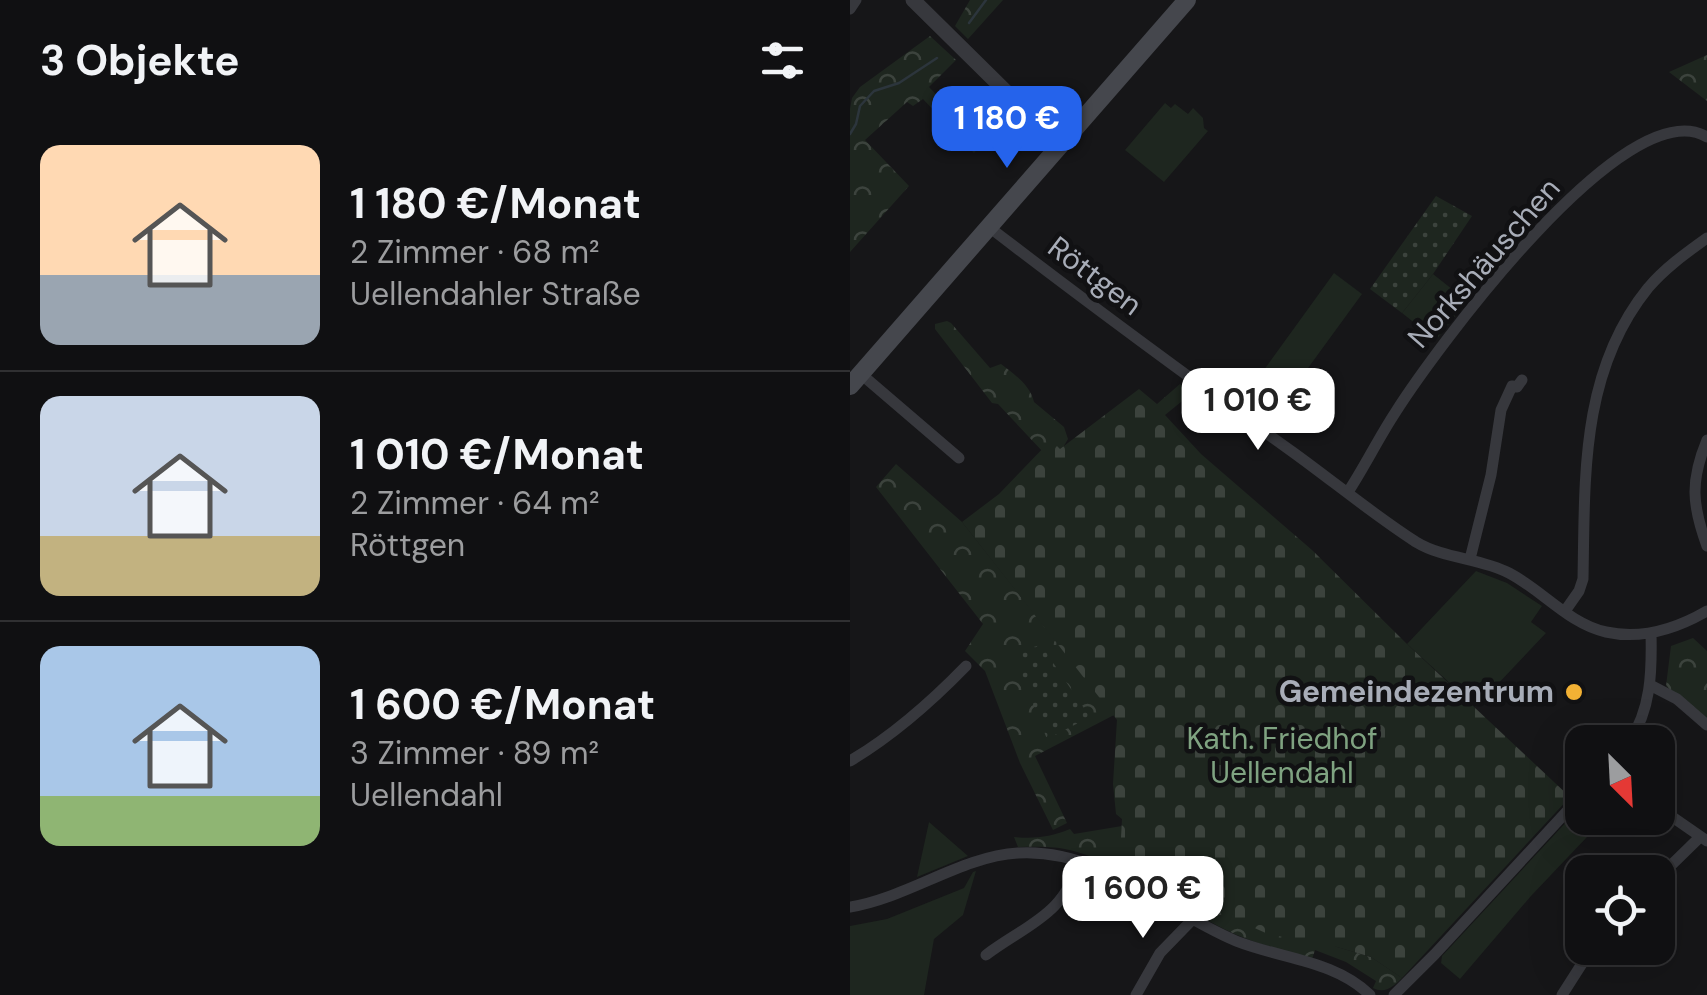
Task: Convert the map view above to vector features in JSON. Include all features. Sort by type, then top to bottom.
[{"type":"main road","points":[[856,380],[1188,0]]},
{"type":"street","points":[[850,10],[856,0]]},
{"type":"street","points":[[914,0],[1061,146]]},
{"type":"street","name":"Norkshäuschen","points":[[1348,492],[1437,351],[1471,306],[1566,200],[1654,138],[1686,130],[1707,137]]},
{"type":"street","name":"Röttgen","points":[[989,227],[1426,548],[1500,568],[1603,632],[1652,633],[1707,611]]},
{"type":"street","points":[[1565,611],[1583,579],[1586,448],[1601,378],[1616,340],[1648,289],[1667,268],[1707,238]]},
{"type":"street","points":[[856,380],[958,458]]},
{"type":"street","points":[[1470,559],[1502,410],[1512,386],[1518,386],[1522,380]]},
{"type":"street","points":[[1707,440],[1695,477],[1694,500],[1707,546]]},
{"type":"street","points":[[1637,725],[1650,685],[1652,633]]},
{"type":"street","points":[[850,761],[901,727],[966,666]]},
{"type":"street","points":[[1650,685],[1677,700],[1707,725]]},
{"type":"street","points":[[1394,995],[1565,813]]},
{"type":"street","points":[[1675,818],[1704,839],[1675,864]]},
{"type":"street","points":[[850,907],[885,898],[984,860],[1013,853],[1051,854],[1096,866],[1251,947],[1330,970],[1370,995]]},
{"type":"street","points":[[986,955],[1012,936],[1022,934],[1058,902],[1075,876],[1078,860]]},
{"type":"street","points":[[1136,995],[1160,953],[1193,919]]},
{"type":"street","points":[[1562,995],[1581,965]]},
{"type":"green space","points":[[970,0],[1003,0],[968,39],[955,26]]},
{"type":"green space","points":[[930,36],[956,60],[929,87],[958,117],[954,122],[978,148],[974,153],[923,99],[913,106],[907,102],[865,140],[909,186],[850,252],[852,98],[860,87]]},
{"type":"green space","points":[[1707,55],[1707,101],[1669,72]]},
{"type":"green space","points":[[1165,103],[1171,108],[1175,104],[1188,114],[1193,108],[1208,131],[1164,182],[1125,150]]},
{"type":"green space","points":[[1436,196],[1472,216],[1402,313],[1370,289]]},
{"type":"green space","points":[[1334,273],[1362,294],[1268,423],[1240,403]]},
{"type":"green space","points":[[1433,274],[1467,301],[1436,340],[1402,313]]},
{"type":"green space","points":[[947,321],[990,368],[1001,364],[1025,385],[1034,402],[1064,427],[1068,439],[1062,449],[1044,453],[998,404],[992,403],[935,329],[935,324]]},
{"type":"green space","name":"Kath. Friedhof Uellendahl","points":[[1180,384],[1192,393],[1165,415],[1201,454],[1312,550],[1565,792],[1565,802],[1402,978],[1371,957],[1268,934],[1120,856],[1122,819],[1116,814],[1113,784],[1117,720],[962,522],[999,494],[1051,440],[1060,449],[1139,389],[1157,404]]},
{"type":"green space","points":[[896,464],[962,522],[1114,715],[1035,756],[1067,823],[1053,830],[1020,763],[985,671],[965,651],[983,624],[876,487]]},
{"type":"green space","points":[[1476,571],[1507,583],[1542,606],[1531,622],[1546,633],[1476,707],[1407,644]]},
{"type":"green space","points":[[1693,638],[1707,651],[1707,722],[1666,686],[1671,646]]},
{"type":"green space","points":[[1041,645],[1090,717],[1047,739],[1015,652]]},
{"type":"green space","points":[[929,822],[968,856],[917,877]]},
{"type":"green space","points":[[1565,823],[1565,835],[1589,835],[1570,855],[1565,855],[1565,860],[1460,979],[1441,963],[1442,956]]},
{"type":"green space","points":[[1122,826],[1121,856],[1337,947],[1371,957],[1402,978],[1389,989],[1377,990],[1373,988],[1376,981],[1346,962],[1315,950],[1312,959],[1245,938],[1105,862],[1065,849],[1018,847],[1014,837],[1042,837],[1070,829],[1074,834]]},
{"type":"green space","points":[[976,871],[963,915],[934,939],[924,995],[850,995],[850,926],[887,919],[964,888]]},
{"type":"waterway","points":[[969,23],[986,0]]},
{"type":"waterway","points":[[850,134],[860,106],[874,91],[899,83],[937,58]]},
{"type":"place","name":"Gemeindezentrum","points":[[1574,692]]}]
